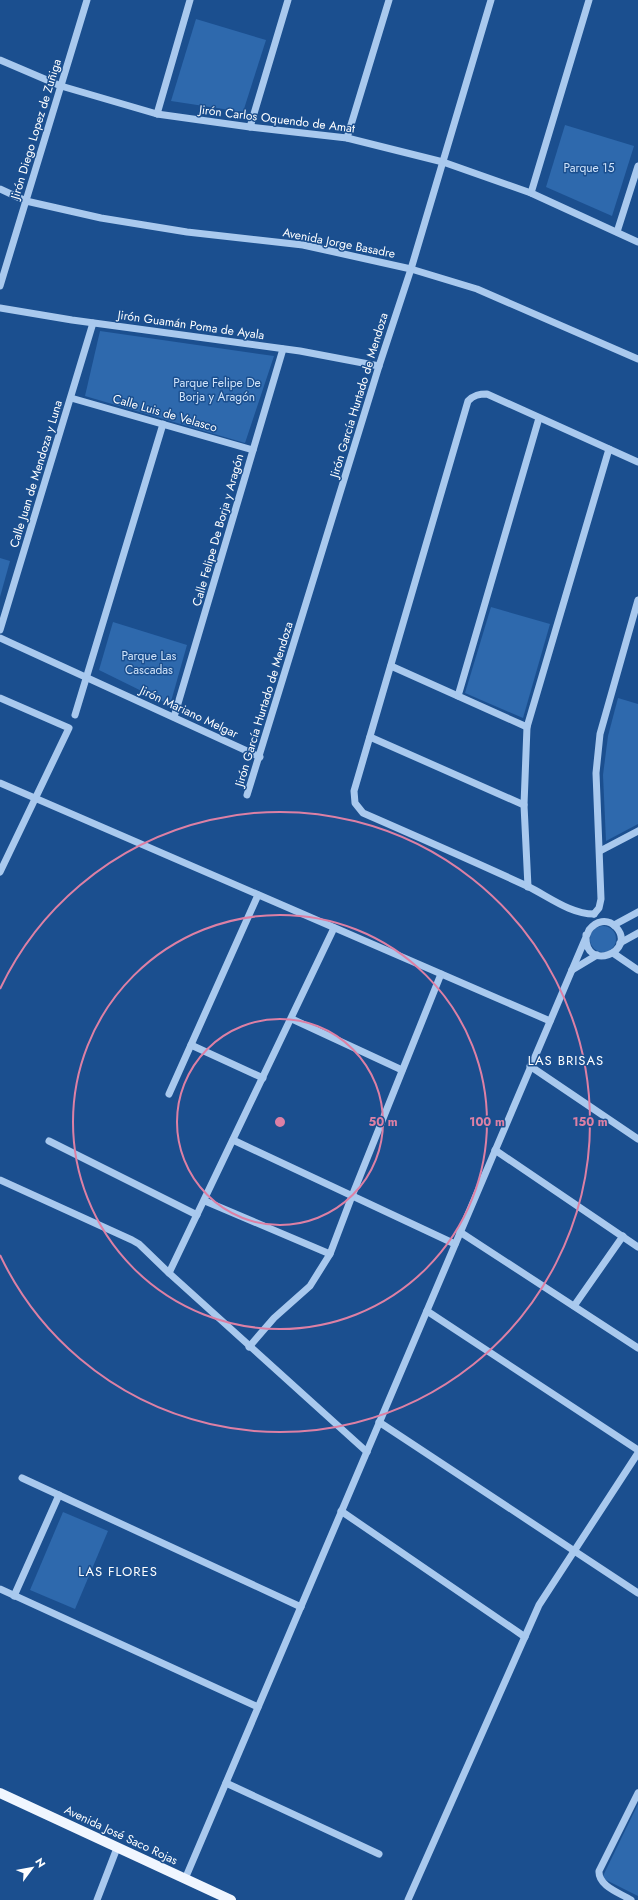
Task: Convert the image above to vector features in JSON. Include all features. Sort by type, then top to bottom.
[{"type":"main road","name":"Avenida José Saco Rojas","points":[[0,1793],[230,1900]]},
{"type":"street","name":"Jirón Diego Lopez de Zuñiga","points":[[0,286],[87,0]]},
{"type":"street","points":[[157,114],[190,0]]},
{"type":"street","points":[[250,127],[288,0]]},
{"type":"street","points":[[347,138],[389,0]]},
{"type":"street","name":"Jirón García Hurtado de Mendoza","points":[[247,796],[443,162],[491,0]]},
{"type":"street","points":[[531,193],[589,0]]},
{"type":"street","name":"Jirón Carlos Oquendo de Amat","points":[[0,60],[61,86],[157,114],[250,127],[347,138],[443,162],[531,193],[638,242]]},
{"type":"street","points":[[618,232],[638,166]]},
{"type":"street","name":"Avenida Jorge Basadre","points":[[0,190],[26,201],[100,218],[187,232],[303,245],[410,269],[477,289],[638,360]]},
{"type":"street","name":"Jirón Guamán Poma de Ayala","points":[[0,308],[93,324],[283,348],[379,366]]},
{"type":"street","name":"Calle Juan de Mendoza y Luna","points":[[0,630],[93,324]]},
{"type":"street","name":"Calle Felipe De Borja y Aragón","points":[[174,718],[283,348]]},
{"type":"street","points":[[594,914],[574,910],[528,887],[363,813],[355,804],[354,791],[468,401],[476,395],[487,394],[638,462]]},
{"type":"street","name":"Calle Luis de Velasco","points":[[71,398],[253,450]]},
{"type":"street","points":[[458,696],[539,418]]},
{"type":"street","points":[[75,715],[163,424]]},
{"type":"street","points":[[528,887],[524,805],[527,727],[609,449]]},
{"type":"street","points":[[594,914],[599,908],[601,899],[596,773],[600,734],[638,600]]},
{"type":"street","name":"Jirón Mariano Melgar","points":[[0,638],[260,757]]},
{"type":"street","points":[[391,666],[527,727]]},
{"type":"street","points":[[0,698],[69,728],[0,872]]},
{"type":"street","points":[[370,736],[524,805]]},
{"type":"street","points":[[0,783],[550,1021]]},
{"type":"street","points":[[600,851],[638,831]]},
{"type":"street","points":[[169,1094],[258,895]]},
{"type":"street","points":[[614,925],[638,912]]},
{"type":"street","points":[[594,914],[598,922]]},
{"type":"street","points":[[185,1879],[586,935],[592,925],[598,922],[609,922],[614,925],[620,935],[620,943]]},
{"type":"street","points":[[169,1273],[205,1201],[334,928]]},
{"type":"street","points":[[586,935],[588,946],[591,951],[597,955],[607,956],[613,953],[620,943],[638,933]]},
{"type":"street","points":[[613,953],[638,970]]},
{"type":"street","points":[[572,970],[597,955]]},
{"type":"street","points":[[249,1346],[274,1318],[310,1286],[330,1254],[440,974]]},
{"type":"street","points":[[292,1019],[402,1070]]},
{"type":"street","points":[[191,1045],[263,1078]]},
{"type":"street","points":[[530,1066],[638,1139]]},
{"type":"street","points":[[233,1140],[455,1244]]},
{"type":"street","points":[[49,1141],[197,1215]]},
{"type":"street","points":[[495,1150],[638,1247]]},
{"type":"street","points":[[0,1180],[139,1244],[249,1346],[367,1452]]},
{"type":"street","points":[[205,1201],[330,1254]]},
{"type":"street","points":[[460,1232],[638,1348]]},
{"type":"street","points":[[574,1306],[622,1236]]},
{"type":"street","points":[[408,1900],[539,1606],[638,1452],[427,1311]]},
{"type":"street","points":[[379,1422],[638,1593]]},
{"type":"street","points":[[22,1478],[301,1607]]},
{"type":"street","points":[[14,1596],[59,1495]]},
{"type":"street","points":[[341,1511],[525,1637]]},
{"type":"street","points":[[0,1589],[258,1707]]},
{"type":"street","points":[[226,1784],[378,1854]]},
{"type":"street","points":[[631,1900],[601,1882],[599,1871],[638,1793]]},
{"type":"street","points":[[97,1900],[117,1848]]},
{"type":"green space","points":[[196,19],[266,40],[243,112],[171,101]]},
{"type":"green space","name":"Parque 15","points":[[565,125],[634,146],[612,216],[546,187]]},
{"type":"green space","name":"Parque Felipe De Borja y Aragón","points":[[100,331],[274,356],[245,443],[85,396]]},
{"type":"green space","points":[[0,558],[10,561],[0,597]]},
{"type":"green space","points":[[491,607],[550,624],[523,718],[465,693]]},
{"type":"green space","name":"Parque Las Cascadas","points":[[113,622],[187,645],[170,705],[99,670]]},
{"type":"green space","points":[[618,698],[638,704],[638,824],[606,841],[603,775],[608,736]]},
{"type":"green space","points":[[603,926],[612,930],[616,939],[612,948],[603,952],[594,948],[590,939],[594,930]]},
{"type":"green space","points":[[63,1512],[108,1531],[75,1609],[30,1590]]},
{"type":"green space","points":[[638,1804],[638,1896],[602,1878]]},
{"type":"district","name":"LAS BRISAS","points":[[566,1060]]},
{"type":"district","name":"LAS FLORES","points":[[118,1571]]}]
